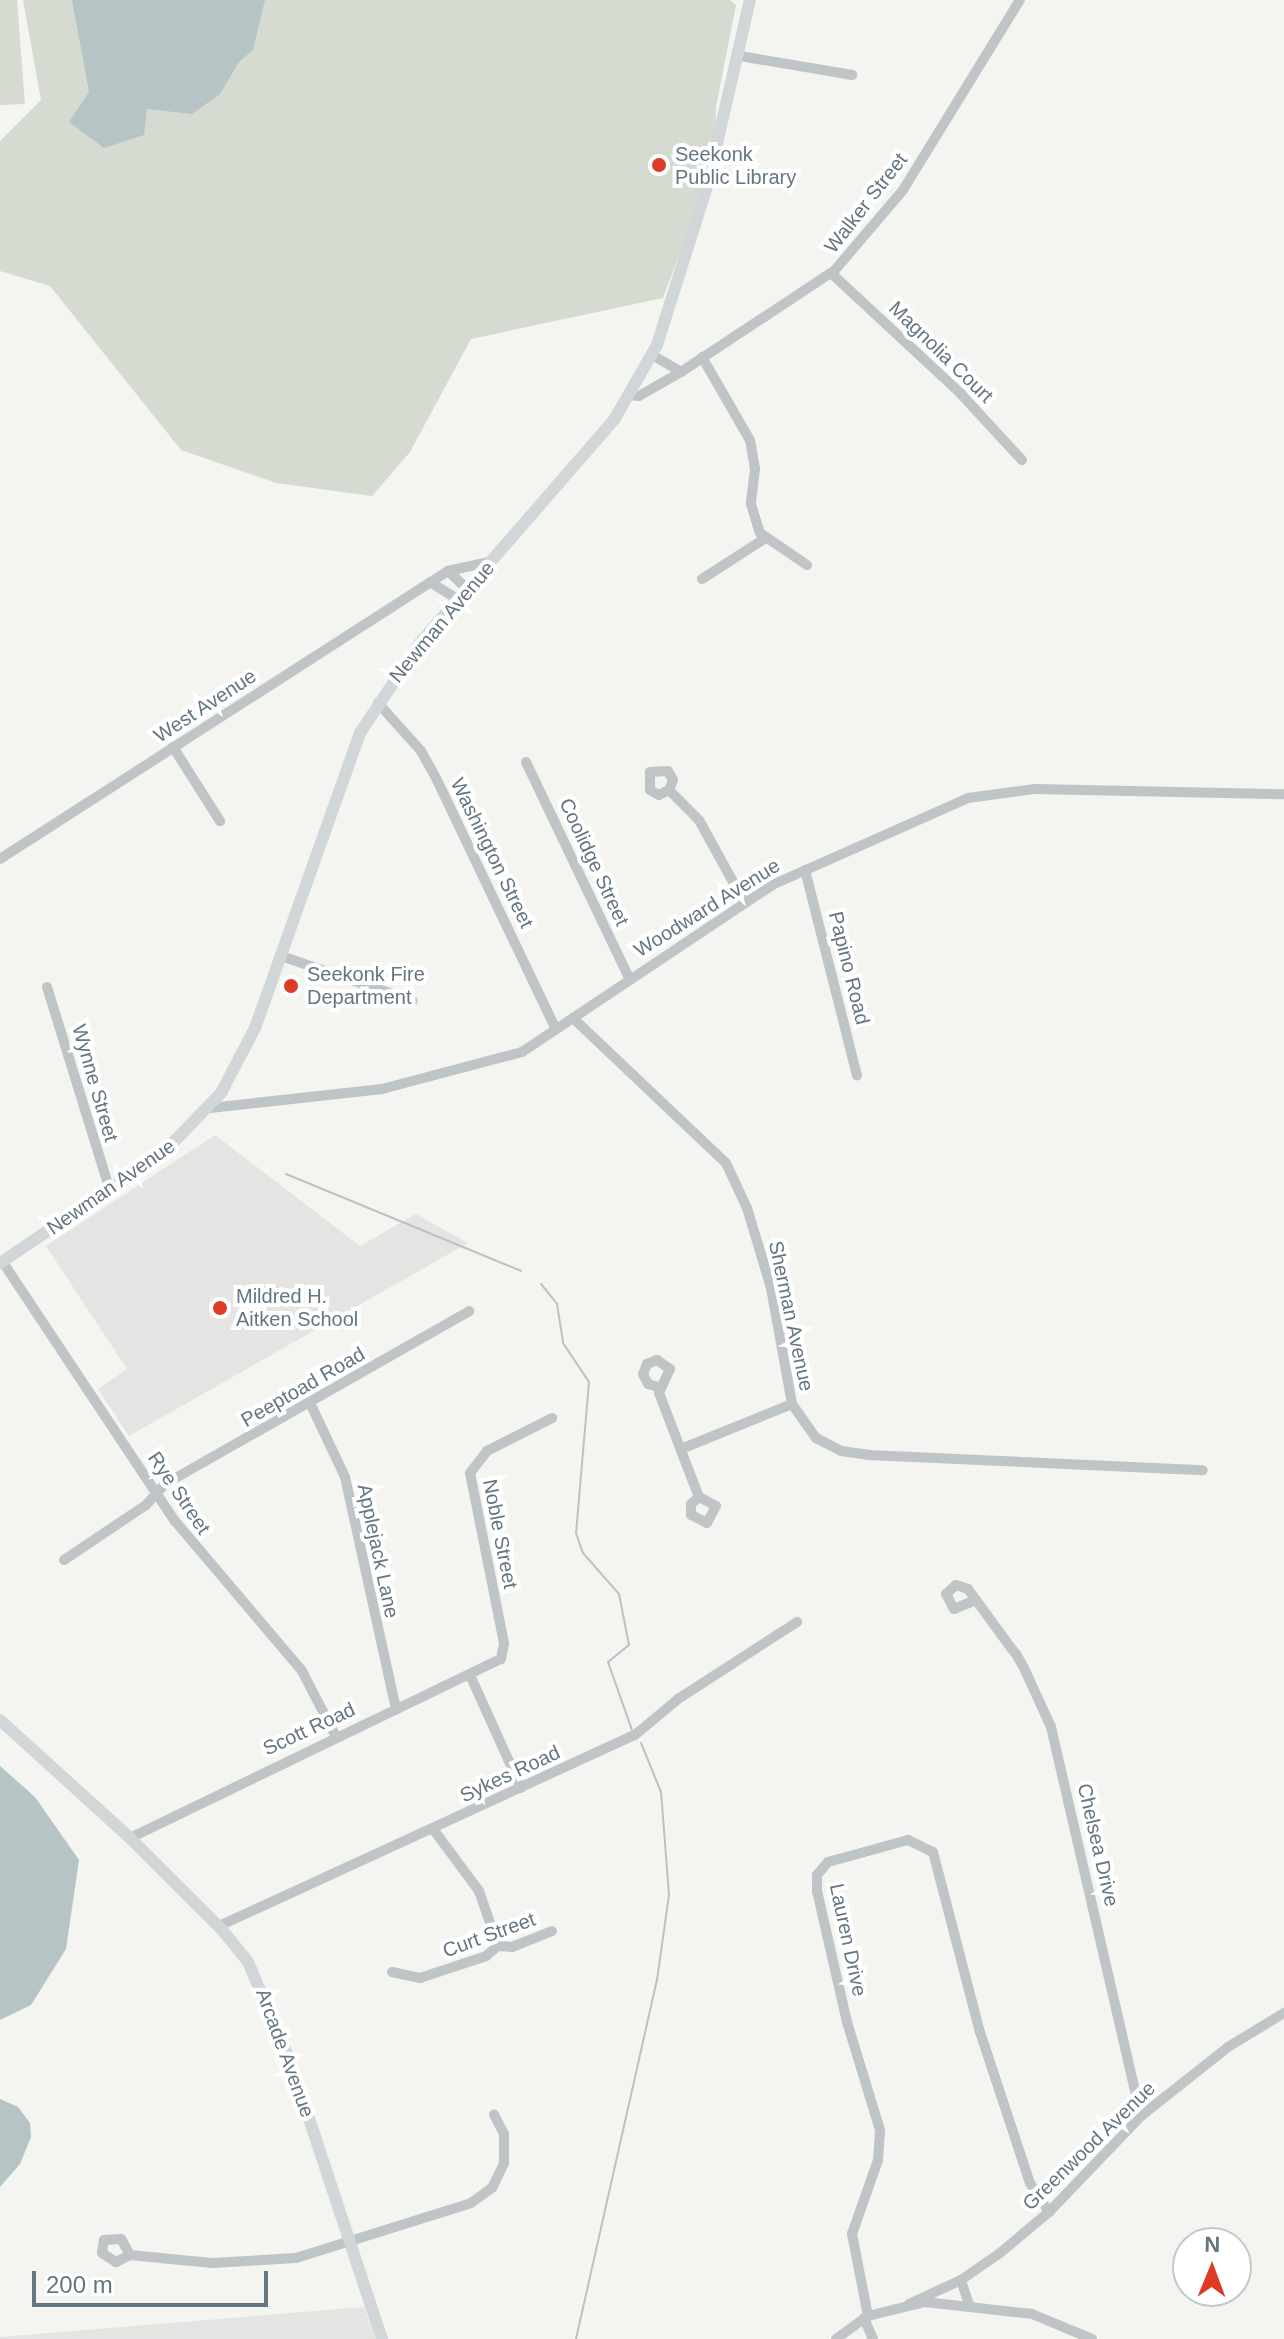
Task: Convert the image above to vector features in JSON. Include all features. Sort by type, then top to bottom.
[{"type":"main road","name":"Newman Avenue","points":[[1,1262],[162,1154],[210,1108],[245,1050],[360,733],[378,703],[462,594],[582,460],[629,395],[652,355],[693,238],[740,56],[750,0]]},
{"type":"main road","name":"Arcade Avenue","points":[[0,1720],[130,1838],[219,1926],[266,1995],[354,2242],[382,2339]]},
{"type":"street","name":"Walker Street","points":[[629,395],[639,396],[681,372],[831,273],[903,190],[1020,0]]},
{"type":"street","points":[[740,56],[852,75]]},
{"type":"street","name":"Magnolia Court","points":[[831,273],[961,394],[1022,460]]},
{"type":"street","points":[[652,355],[681,372]]},
{"type":"street","points":[[702,357],[750,440],[755,469],[751,510],[764,539],[807,565]]},
{"type":"street","points":[[702,579],[764,539]]},
{"type":"street","name":"West Avenue","points":[[0,859],[448,571],[489,562]]},
{"type":"street","points":[[448,571],[462,594]]},
{"type":"street","points":[[430,582],[462,594]]},
{"type":"street","name":"Washington Street","points":[[378,703],[421,751],[437,780],[556,1029]]},
{"type":"street","points":[[173,747],[220,821]]},
{"type":"street","name":"Coolidge Street","points":[[526,762],[629,978]]},
{"type":"street","name":"Woodward Avenue","points":[[210,1108],[421,1081],[522,1052],[744,902],[805,870],[932,812],[992,793],[1068,789],[1284,794]]},
{"type":"street","points":[[669,790],[699,820],[744,902]]},
{"type":"street","name":"Papino Road","points":[[805,870],[857,1076]]},
{"type":"street","points":[[281,956],[413,1001]]},
{"type":"street","name":"Wynne Street","points":[[47,987],[110,1190]]},
{"type":"street","name":"Sherman Avenue","points":[[573,1018],[726,1163],[747,1208],[771,1288],[792,1404],[810,1433],[841,1451],[1203,1470]]},
{"type":"street","name":"Rye Street","points":[[1,1262],[156,1494],[206,1562],[302,1671],[336,1737]]},
{"type":"street","name":"Peeptoad Road","points":[[64,1560],[156,1494],[165,1484],[311,1405],[469,1311]]},
{"type":"street","points":[[658,1387],[699,1497]]},
{"type":"street","points":[[681,1449],[792,1404]]},
{"type":"street","name":"Applejack Lane","points":[[311,1405],[345,1477],[396,1709]]},
{"type":"street","name":"Noble Street","points":[[504,1654],[470,1473],[478,1456],[552,1418]]},
{"type":"street","name":"Chelsea Drive","points":[[976,1600],[1024,1668],[1051,1727],[1141,2116]]},
{"type":"street","name":"Sykes Road","points":[[219,1926],[635,1735],[678,1699],[797,1622]]},
{"type":"street","name":"Scott Road","points":[[130,1838],[470,1675],[504,1654]]},
{"type":"street","points":[[470,1675],[521,1788]]},
{"type":"street","points":[[433,1829],[479,1891],[498,1946]]},
{"type":"street","name":"Lauren Drive","points":[[866,2317],[852,2234],[878,2160],[880,2130],[847,2022],[816,1887],[817,1875],[828,1862],[908,1840],[933,1852],[976,2021],[1030,2183],[1049,2212]]},
{"type":"street","name":"Curt Street","points":[[392,1972],[420,1978],[486,1956],[498,1946],[512,1947],[552,1931]]},
{"type":"street","name":"Greenwood Avenue","points":[[909,2304],[961,2280],[1049,2212],[1141,2116],[1228,2047],[1284,2013]]},
{"type":"street","points":[[130,2255],[170,2262],[272,2260],[354,2242],[471,2203],[492,2188],[504,2163],[504,2134],[494,2114]]},
{"type":"street","points":[[961,2280],[969,2305]]},
{"type":"street","points":[[836,2339],[866,2317],[909,2304],[969,2305],[1032,2314],[1092,2339]]},
{"type":"street","points":[[866,2317],[873,2339]]},
{"type":"shaded area","points":[[0,0],[17,0],[25,104],[0,105]]},
{"type":"shaded area","points":[[23,0],[730,0],[736,5],[716,107],[715,158],[663,298],[471,339],[410,452],[372,496],[276,483],[181,450],[50,286],[0,271],[0,141],[41,100]]},
{"type":"shaded area","points":[[72,0],[265,0],[253,50],[239,62],[220,94],[192,114],[147,109],[144,135],[104,148],[69,122],[89,92]]},
{"type":"shaded area","name":"Mildred H. Aitken School","points":[[215,1135],[360,1246],[416,1214],[468,1243],[129,1436],[98,1389],[127,1369],[46,1246]]},
{"type":"shaded area","points":[[0,1766],[35,1797],[79,1860],[66,1949],[31,2005],[0,2020]]},
{"type":"shaded area","points":[[0,2099],[18,2107],[30,2123],[31,2137],[20,2164],[0,2187]]},
{"type":"shaded area","points":[[364,2307],[375,2339],[0,2339],[0,2337]]},
{"type":"waterway","points":[[286,1174],[521,1271]]},
{"type":"waterway","points":[[541,1284],[557,1304],[563,1343],[589,1382],[576,1533],[583,1553],[619,1594],[629,1645],[608,1662],[632,1730]]},
{"type":"waterway","points":[[576,2339],[657,1980],[669,1895],[661,1792],[641,1743]]},
{"type":"place","name":"Seekonk Public Library","points":[[659,165]]},
{"type":"place","name":"Seekonk Fire Department","points":[[291,986]]},
{"type":"place","name":"Mildred H. Aitken School","points":[[220,1308]]}]
